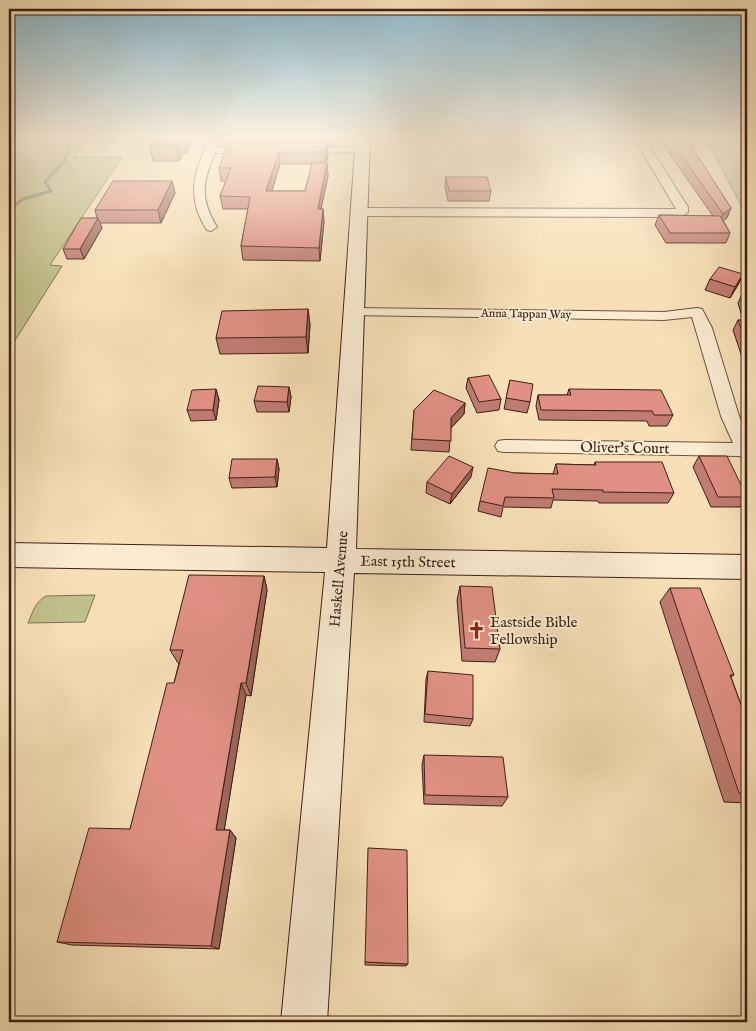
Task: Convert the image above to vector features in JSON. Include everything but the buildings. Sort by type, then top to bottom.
[{"type":"main road","name":"Haskell Avenue","points":[[304,1022],[341,560],[361,184]]},
{"type":"main road","name":"East 15th Street","points":[[9,554],[747,567]]},
{"type":"street","points":[[198,184],[197,196],[202,214],[211,226]]},
{"type":"street","points":[[359,212],[682,212],[682,207],[668,184]]},
{"type":"street","name":"Anna Tappan Way","points":[[354,312],[664,316],[697,312],[704,328],[730,416],[746,452]]},
{"type":"street","name":"Oliver's Court","points":[[504,446],[746,452]]},
{"type":"green space","points":[[9,184],[104,184],[50,265],[62,266],[9,350]]},
{"type":"green space","points":[[730,184],[747,184],[747,216]]},
{"type":"green space","points":[[95,595],[85,622],[28,623],[37,604],[46,596]]},
{"type":"waterway","points":[[9,210],[23,199],[51,191],[46,184]]},
{"type":"place","name":"Eastside Bible Fellowship","points":[[476,631]]}]
